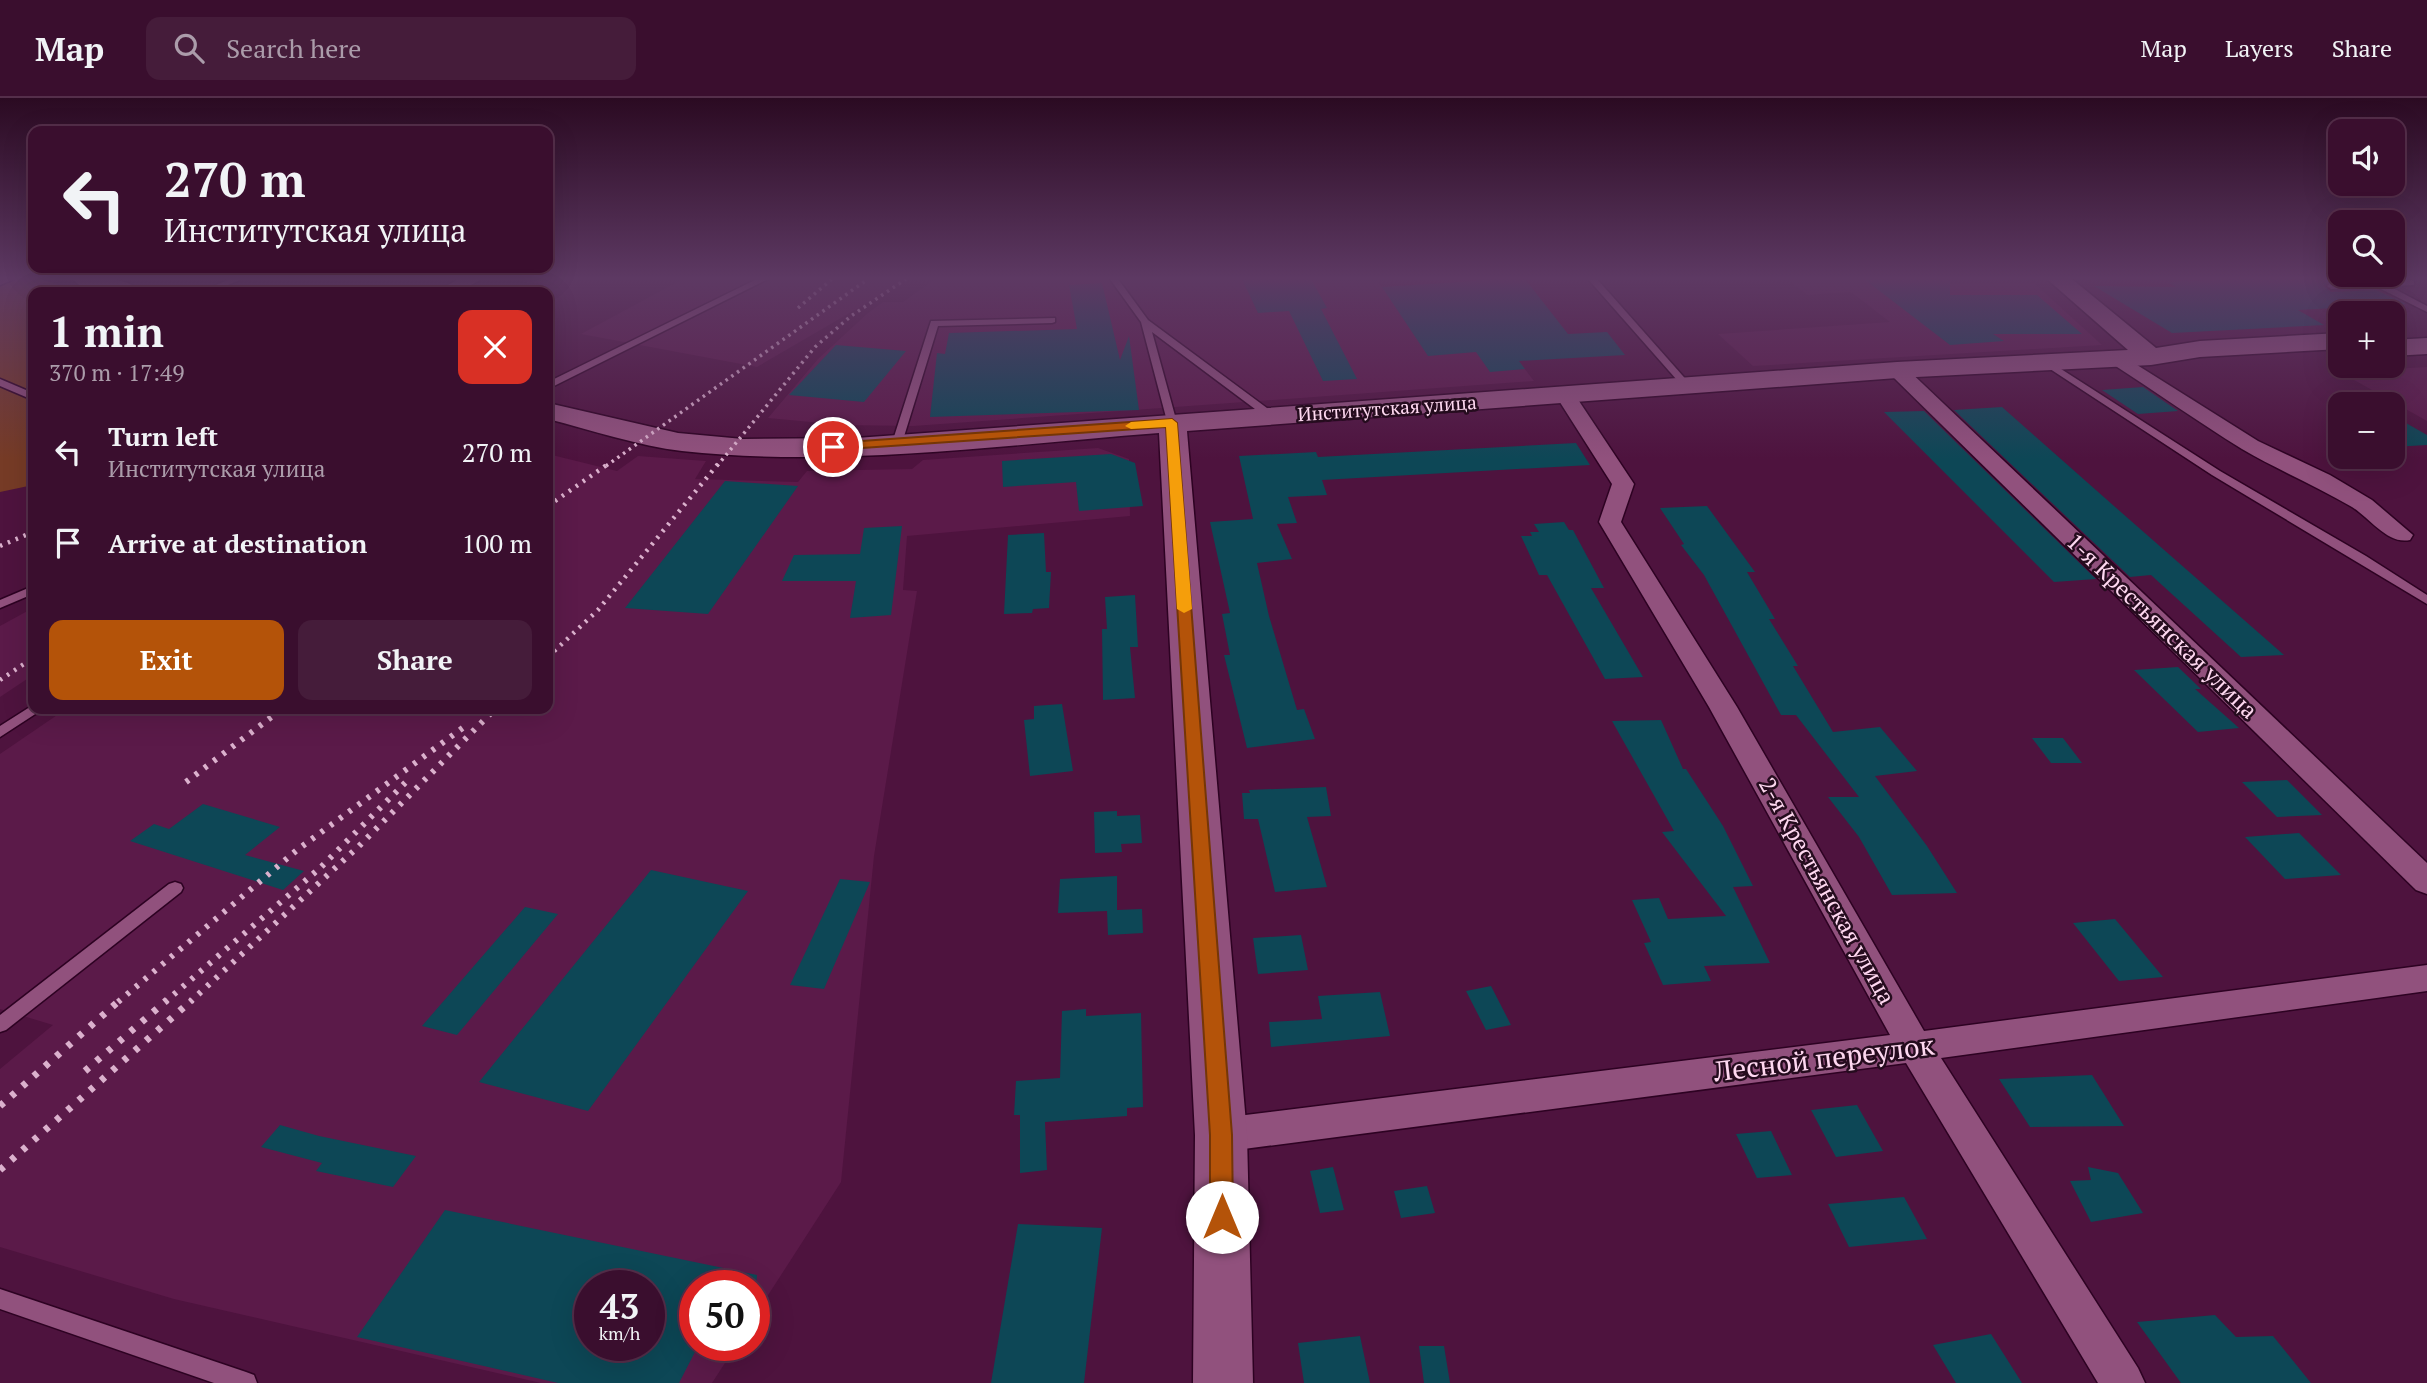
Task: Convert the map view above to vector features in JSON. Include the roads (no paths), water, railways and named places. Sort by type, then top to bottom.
[{"type":"main road","points":[[2129,339],[2151,357]]},
{"type":"main road","name":"Институтская улица","points":[[553,412],[678,442],[743,448],[897,443],[1897,370],[2151,357],[2200,349],[2328,342]]},
{"type":"main road","points":[[2405,347],[2427,346]]},
{"type":"main road","name":"Институтская улица","points":[[2151,357],[2217,360],[2328,353]]},
{"type":"main road","points":[[1172,423],[1221,1135],[1223,1383]]},
{"type":"street","points":[[2118,359],[2251,444],[2364,505],[2402,535]]},
{"type":"street","name":"1-я Крестьянская улица","points":[[1897,370],[2427,882]]},
{"type":"street","name":"2-я Крестьянская улица","points":[[1566,396],[1623,484],[1610,522],[1723,707],[1915,1047],[2123,1383]]},
{"type":"street","name":"Лесной переулок","points":[[1221,1135],[1915,1047],[2427,978]]},
{"type":"lane","points":[[553,384],[643,339]]},
{"type":"lane","points":[[897,443],[929,339]]},
{"type":"lane","points":[[1150,339],[1172,423]]},
{"type":"lane","points":[[1168,339],[1271,416]]},
{"type":"lane","points":[[1645,339],[1687,386]]},
{"type":"lane","points":[[2047,363],[2216,474],[2362,558],[2427,600]]},
{"type":"lane","points":[[0,382],[28,395]]},
{"type":"lane","points":[[0,601],[28,591]]},
{"type":"lane","points":[[0,732],[28,714]]},
{"type":"lane","points":[[0,1025],[175,888]]},
{"type":"lane","points":[[0,1298],[246,1383]]},
{"type":"railway","points":[[606,466],[784,339]]},
{"type":"railway","points":[[717,466],[824,339]]},
{"type":"railway","points":[[553,502],[608,464]]},
{"type":"railway","points":[[553,652],[598,610],[718,464]]},
{"type":"railway","points":[[0,546],[28,534]]},
{"type":"railway","points":[[0,680],[28,661]]},
{"type":"railway","points":[[186,782],[275,714]]},
{"type":"railway","points":[[190,1002],[359,846],[490,714]]},
{"type":"railway","points":[[118,1002],[297,850],[468,724]]},
{"type":"railway","points":[[165,1002],[320,868],[410,778]]},
{"type":"railway","points":[[0,1106],[120,1000]]},
{"type":"railway","points":[[85,1071],[167,1000]]},
{"type":"railway","points":[[0,1170],[192,1000]]}]
